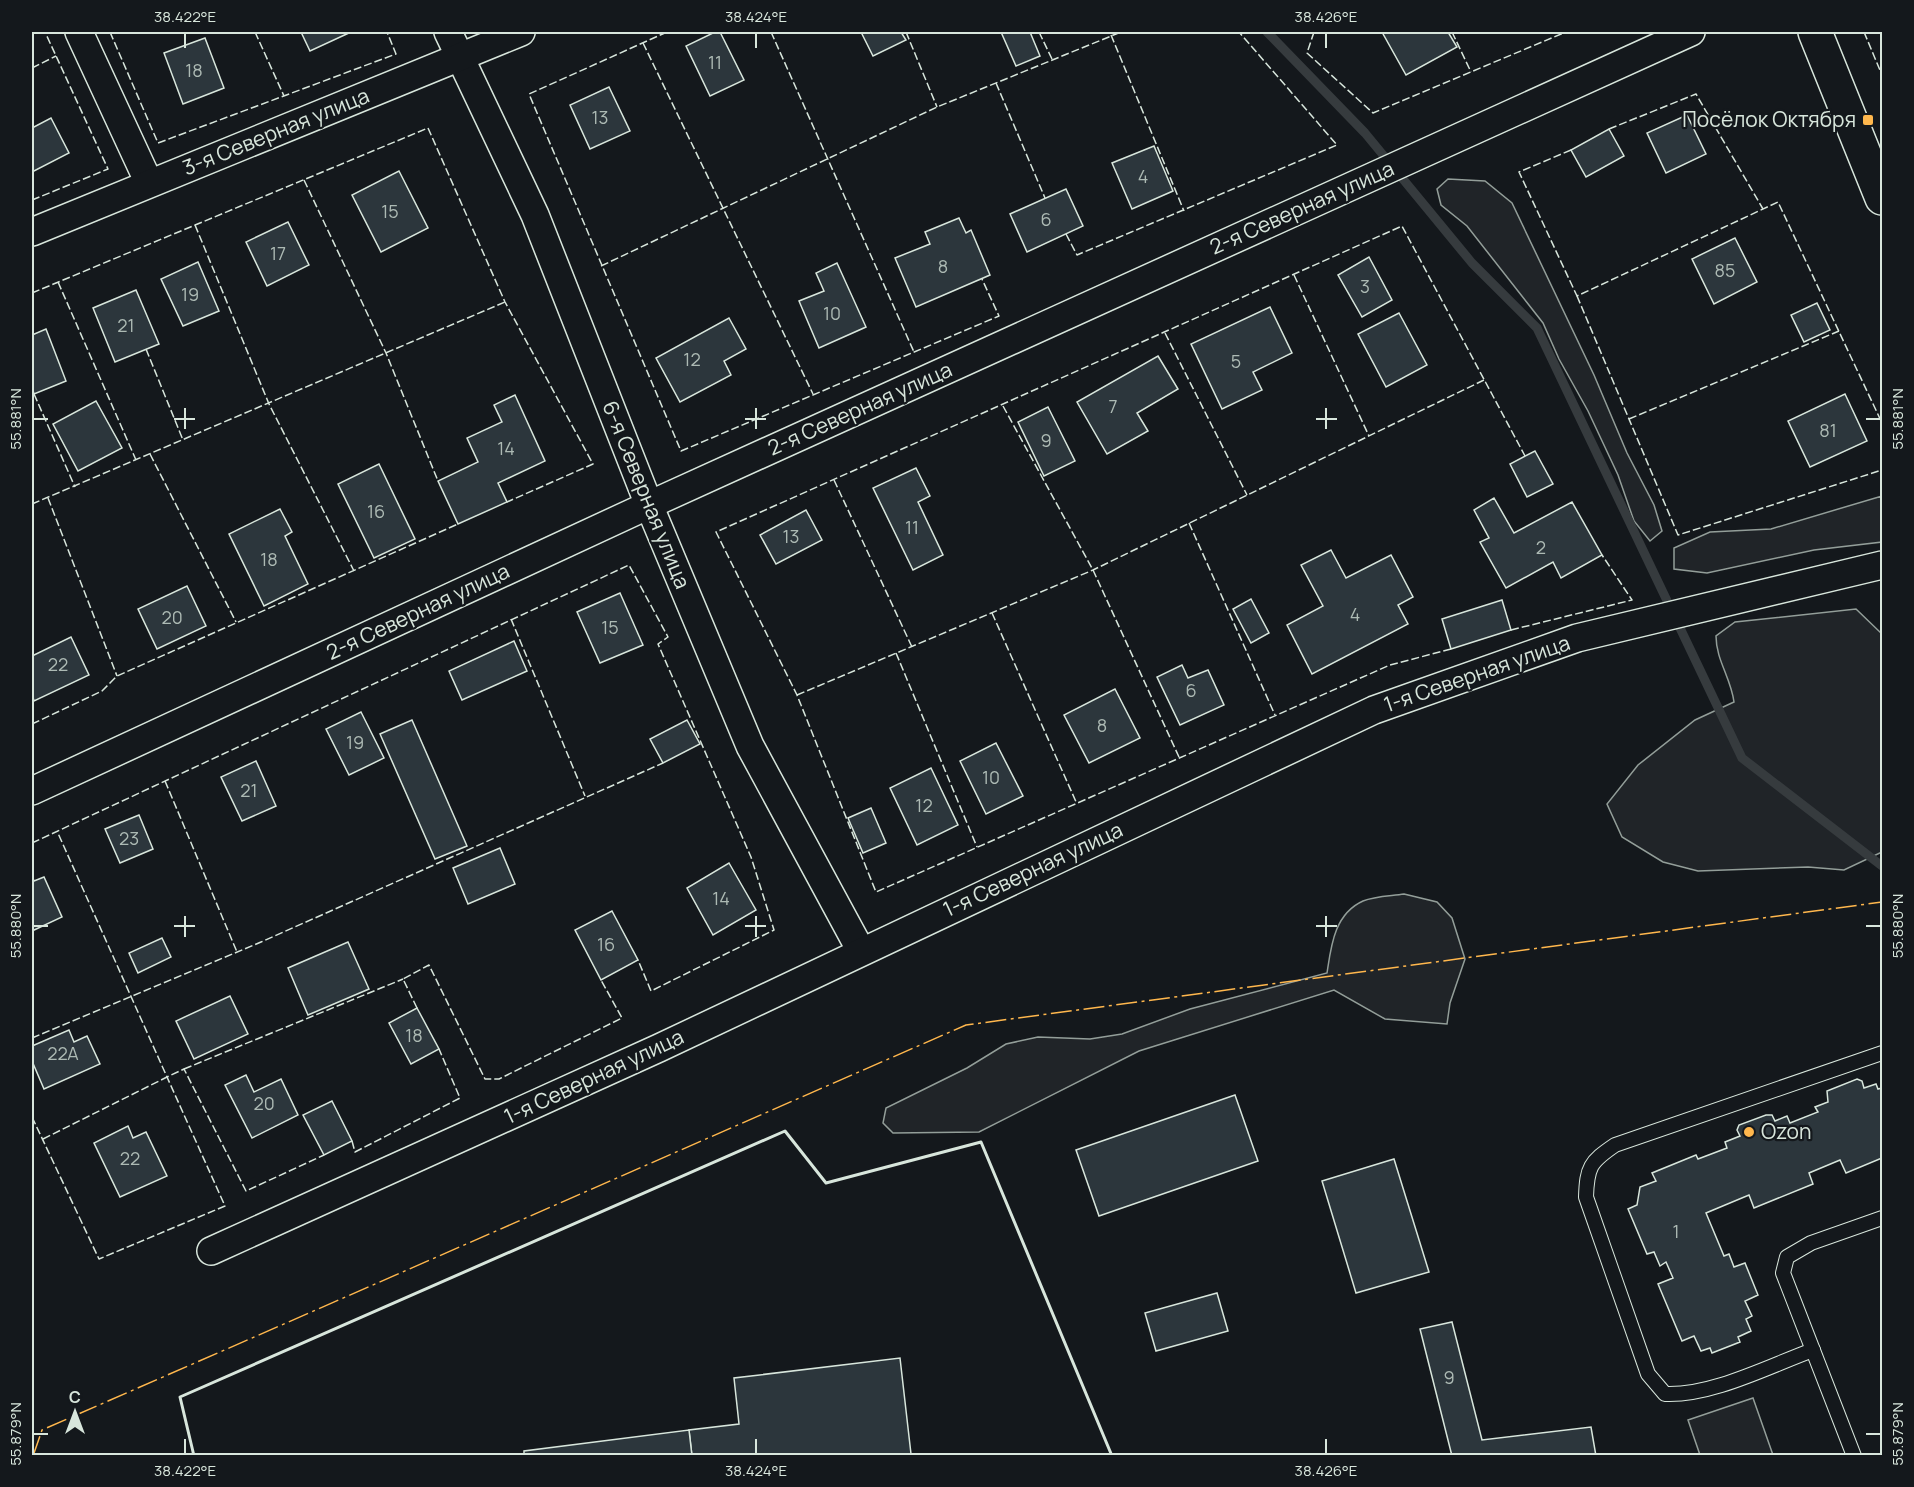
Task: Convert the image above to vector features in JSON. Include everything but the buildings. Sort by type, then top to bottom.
[{"type":"highway","points":[[1815,32],[1882,198]]},
{"type":"street","points":[[79,32],[149,183]]},
{"type":"street","name":"6-я Северная улица","points":[[448,32],[535,215],[649,505],[750,746],[861,951]]},
{"type":"street","name":"3-я Северная улица","points":[[32,232],[521,32]]},
{"type":"street","name":"2-я Северная улица","points":[[32,791],[649,505],[1691,32]]},
{"type":"street","name":"1-я Северная улица","points":[[211,1251],[659,1048],[1374,710],[1577,638],[1882,565]]},
{"type":"lane","points":[[1813,1350],[1707,1388],[1680,1394],[1665,1394],[1648,1374],[1597,1230],[1586,1197],[1587,1171],[1597,1157],[1615,1145],[1882,1053]]},
{"type":"lane","points":[[1854,1455],[1783,1273],[1787,1257],[1811,1243],[1882,1218]]},
{"type":"shaded area","points":[[1448,179],[1485,181],[1512,203],[1594,375],[1627,453],[1654,505],[1662,531],[1650,541],[1634,521],[1618,475],[1543,323],[1467,226],[1441,205],[1437,189]]},
{"type":"shaded area","points":[[1882,496],[1882,542],[1814,550],[1707,573],[1674,569],[1674,548],[1710,532],[1771,529]]},
{"type":"shaded area","points":[[1856,609],[1882,634],[1882,852],[1844,870],[1808,867],[1698,871],[1663,862],[1622,837],[1607,804],[1638,765],[1695,720],[1734,702],[1718,653],[1716,636],[1735,622]]},
{"type":"shaded area","points":[[1404,894],[1437,902],[1452,918],[1465,959],[1450,1003],[1447,1024],[1385,1019],[1334,990],[1139,1051],[979,1132],[893,1133],[883,1123],[886,1108],[967,1068],[1006,1044],[1038,1037],[1090,1039],[1122,1034],[1190,1009],[1327,973],[1336,932],[1346,914],[1353,907],[1368,899]]},
{"type":"shaded area","points":[[1753,1398],[1773,1455],[1700,1455],[1688,1420]]},
{"type":"waterway","points":[[1267,32],[1365,133],[1472,263],[1537,328],[1742,758],[1882,866]]},
{"type":"fence","points":[[32,200],[108,169],[45,32]]},
{"type":"fence","points":[[110,32],[158,143],[396,54],[387,32]]},
{"type":"fence","points":[[255,32],[284,96]]},
{"type":"fence","points":[[667,32],[529,94],[681,451],[999,316],[982,279]]},
{"type":"fence","points":[[771,32],[914,352]]},
{"type":"fence","points":[[906,32],[937,107]]},
{"type":"fence","points":[[1039,32],[1052,59]]},
{"type":"fence","points":[[601,266],[937,107],[1121,32]]},
{"type":"fence","points":[[1066,234],[1077,255],[1337,145],[1239,32]]},
{"type":"fence","points":[[1314,32],[1307,53],[1373,113],[1566,32]]},
{"type":"fence","points":[[1452,32],[1471,72]]},
{"type":"fence","points":[[1864,32],[1882,75]]},
{"type":"fence","points":[[1111,35],[1184,211]]},
{"type":"fence","points":[[643,43],[813,394]]},
{"type":"fence","points":[[32,68],[56,56]]},
{"type":"fence","points":[[996,83],[1045,198]]},
{"type":"fence","points":[[1609,129],[1696,94],[1763,209]]},
{"type":"fence","points":[[32,293],[428,128],[505,302],[593,464],[507,502]]},
{"type":"fence","points":[[1571,150],[1519,172],[1577,296],[1778,202],[1882,423]]},
{"type":"fence","points":[[304,180],[386,353],[438,481]]},
{"type":"fence","points":[[195,225],[269,404],[354,571]]},
{"type":"fence","points":[[1451,649],[1390,665],[876,892],[797,695],[716,532],[1402,226],[1525,456]]},
{"type":"fence","points":[[1294,275],[1369,436]]},
{"type":"fence","points":[[58,282],[136,460]]},
{"type":"fence","points":[[1577,296],[1678,535],[1882,470]]},
{"type":"fence","points":[[32,504],[505,302]]},
{"type":"fence","points":[[1629,419],[1839,331]]},
{"type":"fence","points":[[1165,333],[1247,495]]},
{"type":"fence","points":[[146,349],[183,440]]},
{"type":"fence","points":[[797,695],[1093,570],[1484,380]]},
{"type":"fence","points":[[34,394],[75,487]]},
{"type":"fence","points":[[1003,406],[1093,570],[1179,757]]},
{"type":"fence","points":[[150,454],[236,622]]},
{"type":"fence","points":[[834,480],[912,647]]},
{"type":"fence","points":[[48,498],[117,676]]},
{"type":"fence","points":[[1189,523],[1275,715]]},
{"type":"fence","points":[[32,724],[102,691],[117,676],[458,524]]},
{"type":"fence","points":[[1511,630],[1632,600],[1602,555]]},
{"type":"fence","points":[[32,843],[629,565],[668,637],[658,644],[751,857],[774,930],[651,991],[638,960]]},
{"type":"fence","points":[[992,613],[1077,804]]},
{"type":"fence","points":[[511,619],[585,796]]},
{"type":"fence","points":[[896,653],[977,847]]},
{"type":"fence","points":[[32,1038],[261,942],[663,763]]},
{"type":"fence","points":[[165,781],[237,952]]},
{"type":"fence","points":[[43,1139],[167,1077],[57,831]]},
{"type":"fence","points":[[417,1008],[403,979],[429,965],[485,1079],[499,1079],[622,1018],[601,980]]},
{"type":"fence","points":[[184,1069],[403,979]]},
{"type":"fence","points":[[352,1141],[355,1152],[460,1098],[439,1049]]},
{"type":"fence","points":[[32,1117],[99,1259],[225,1206],[167,1077],[184,1069],[246,1191],[324,1155]]},
{"type":"wall","points":[[194,1456],[180,1397],[785,1131],[826,1183],[981,1142],[1112,1456]]},
{"type":"power","points":[[33,1456],[42,1430],[966,1025],[1882,902]]},
{"type":"place","name":"Посёлок Октября","points":[[1868,120]]},
{"type":"place","name":"Ozon","points":[[1749,1132]]}]
